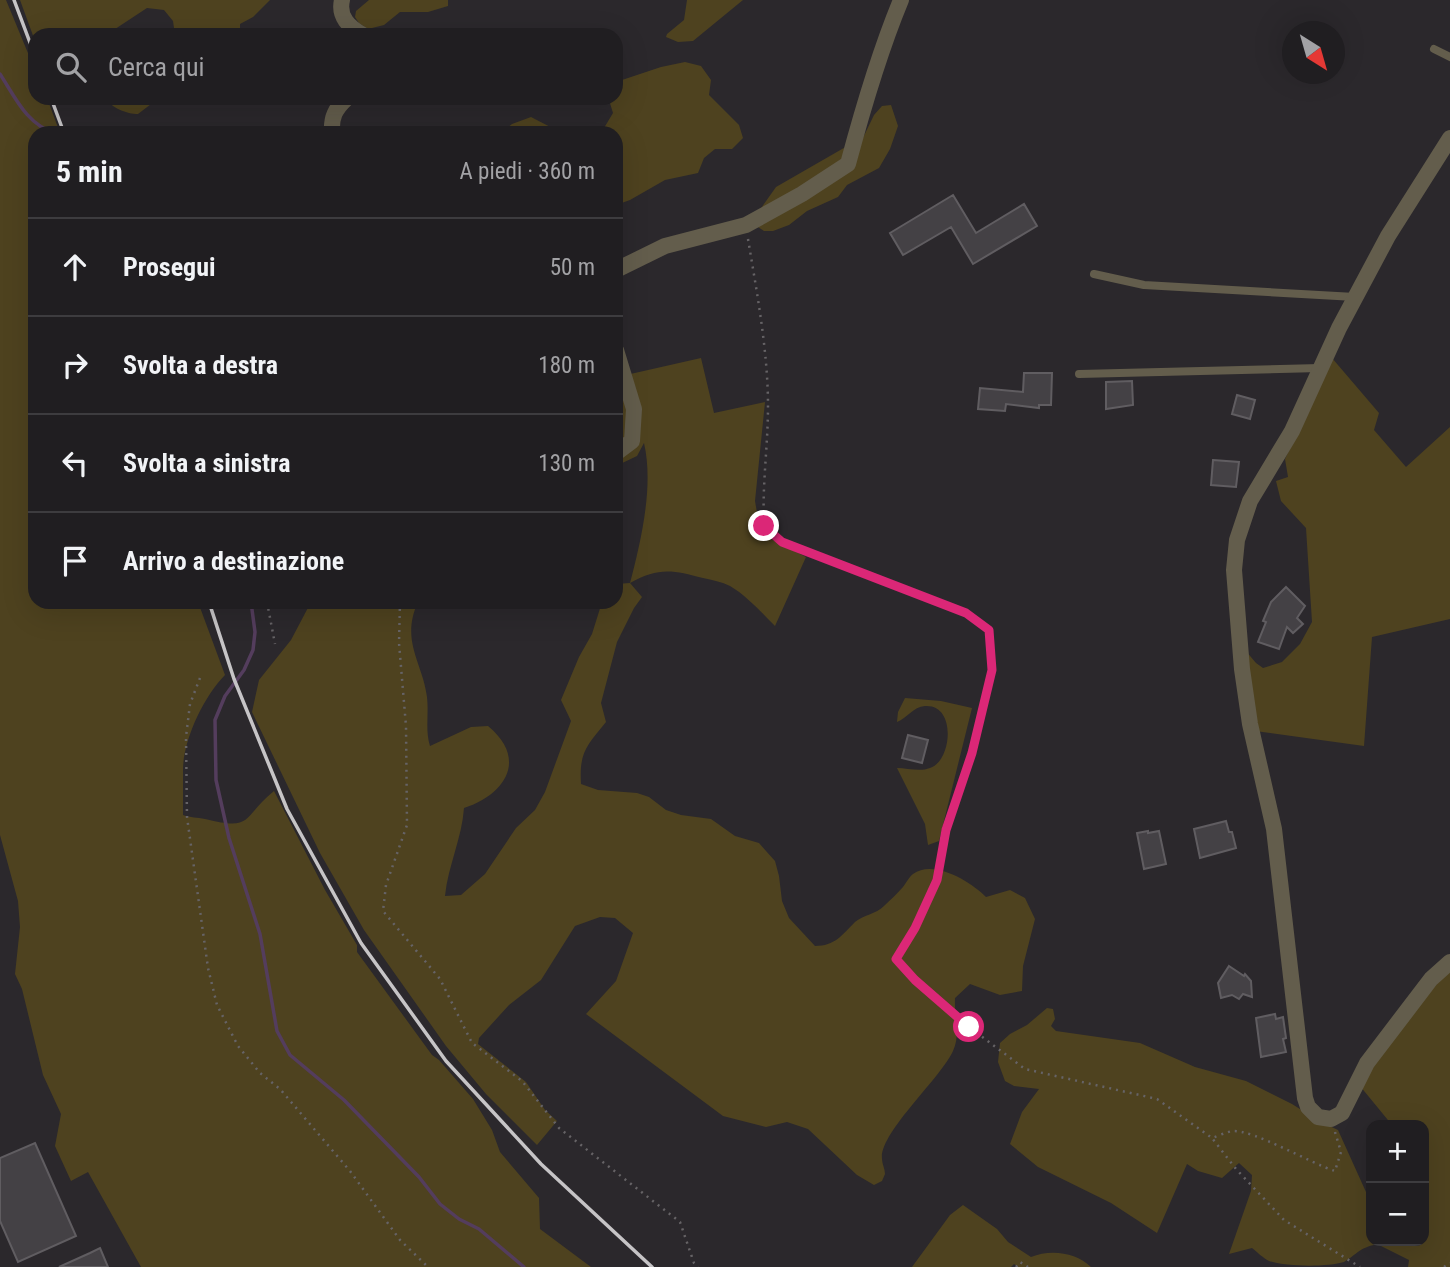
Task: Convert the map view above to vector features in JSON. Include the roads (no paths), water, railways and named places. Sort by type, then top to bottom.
[{"type":"street","points":[[342,0],[340,9],[344,21],[354,28]]},
{"type":"street","points":[[623,266],[664,246],[746,225],[802,194],[848,164],[860,118],[901,0]]},
{"type":"street","points":[[332,126],[331,119],[340,105]]},
{"type":"street","points":[[1450,138],[1388,236],[1320,368],[1292,431],[1250,501],[1237,540],[1234,570],[1250,724],[1276,841],[1308,1107],[1318,1116],[1331,1119],[1342,1113],[1367,1063],[1431,979],[1450,962]]},
{"type":"street","points":[[623,373],[634,410],[632,442],[623,448]]},
{"type":"lane","points":[[1434,49],[1450,57]]},
{"type":"lane","points":[[1094,274],[1144,285],[1356,297]]},
{"type":"lane","points":[[1079,374],[1320,368]]},
{"type":"waterway","points":[[0,74],[29,117],[40,126]]},
{"type":"waterway","points":[[252,609],[255,632],[253,650],[244,670],[225,696],[215,720],[216,780],[229,838],[260,934],[277,1031],[290,1055],[344,1100],[419,1177],[440,1204],[459,1219],[479,1229],[524,1267]]},
{"type":"railway","points":[[14,0],[28,37]]},
{"type":"railway","points":[[54,105],[61,126]]},
{"type":"railway","points":[[211,609],[234,679],[287,809],[361,943],[446,1061],[541,1164],[652,1267]]}]
